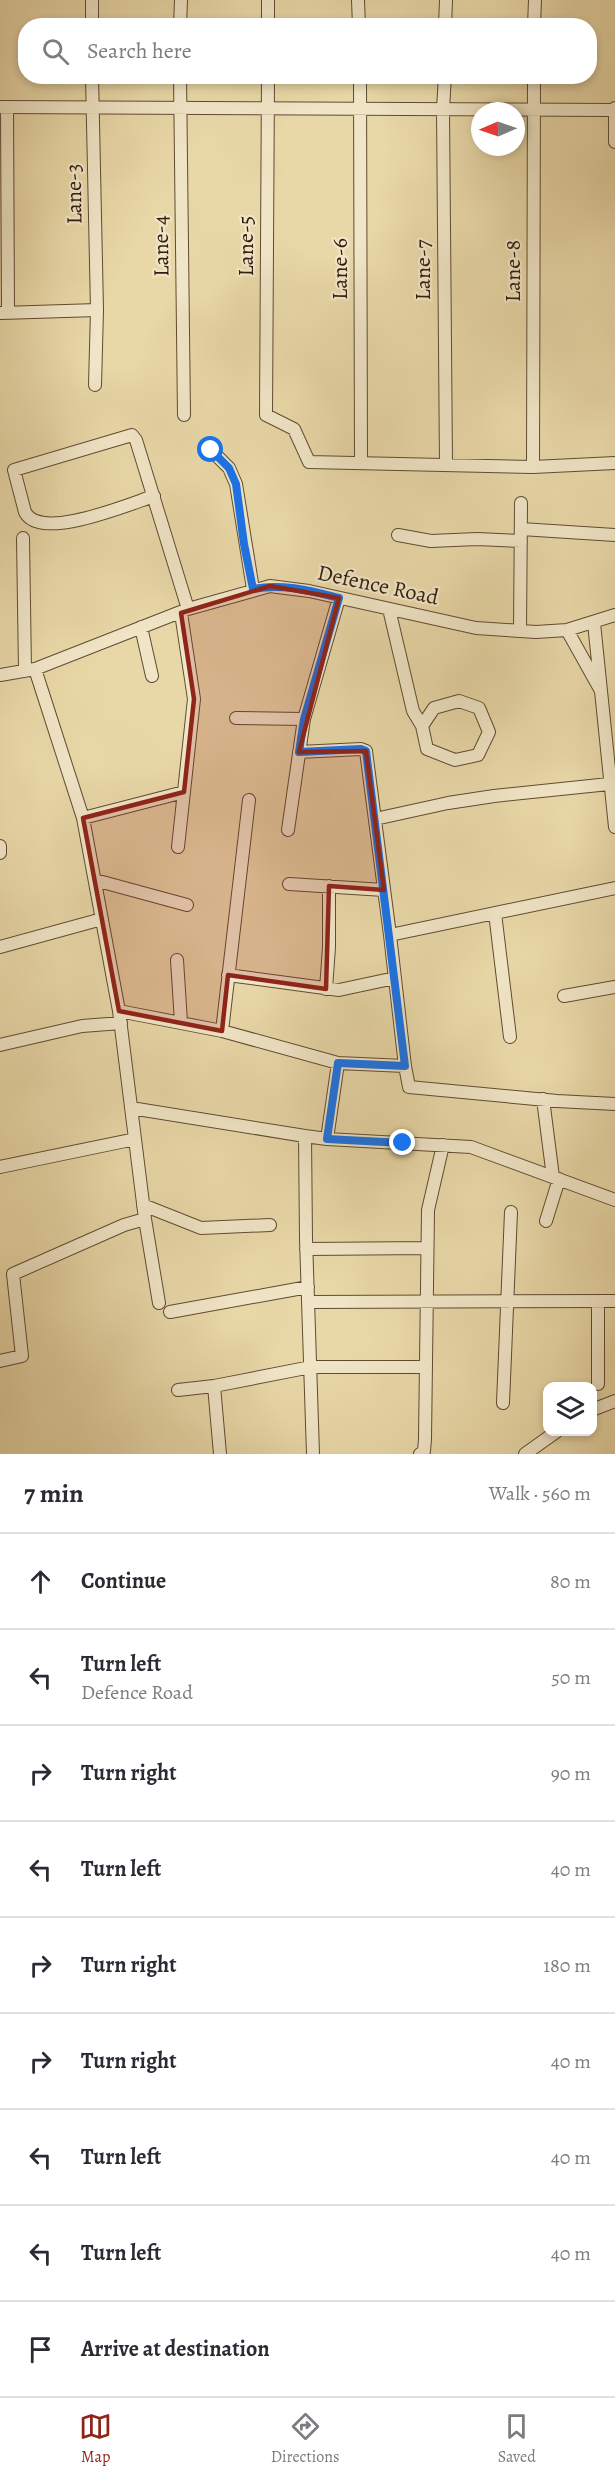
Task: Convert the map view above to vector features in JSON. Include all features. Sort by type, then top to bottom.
[{"type":"street","points":[[92,0],[92,18]]},
{"type":"street","points":[[180,0],[180,18]]},
{"type":"street","points":[[268,0],[268,18]]},
{"type":"street","points":[[358,0],[359,18]]},
{"type":"street","points":[[445,18],[446,0]]},
{"type":"street","points":[[534,18],[535,0]]},
{"type":"street","name":"Lane-3","points":[[92,84],[97,310],[95,385]]},
{"type":"street","name":"Lane-4","points":[[180,84],[184,415]]},
{"type":"street","name":"Lane-5","points":[[268,84],[266,415],[294,429],[309,462],[361,462]]},
{"type":"street","name":"Lane-6","points":[[360,84],[361,462]]},
{"type":"street","name":"Lane-7","points":[[444,84],[442,110],[446,464]]},
{"type":"street","name":"Lane-8","points":[[533,466],[534,84]]},
{"type":"street","points":[[97,310],[4,313],[4,107],[615,110],[615,142]]},
{"type":"street","points":[[154,496],[70,522],[39,524],[28,518],[25,512],[14,470],[132,435],[136,440],[154,496],[184,611],[194,699],[178,847]]},
{"type":"street","points":[[211,450],[229,468],[236,484],[253,589]]},
{"type":"street","points":[[361,462],[533,466],[615,463]]},
{"type":"street","points":[[520,631],[521,503]]},
{"type":"street","points":[[398,535],[431,541],[521,535],[615,535]]},
{"type":"street","points":[[22,538],[30,670],[83,818],[120,1017],[143,1205],[159,1303]]},
{"type":"street","name":"Defence Road","points":[[0,675],[30,670],[184,611],[253,589],[270,586],[309,591],[476,628],[520,631],[567,630],[615,615]]},
{"type":"street","points":[[288,830],[304,719],[339,598]]},
{"type":"street","points":[[389,609],[413,711],[422,726],[427,749],[455,760],[478,755],[489,732],[478,708],[459,701],[434,708],[422,726]]},
{"type":"street","points":[[594,623],[615,827]]},
{"type":"street","points":[[141,627],[152,676]]},
{"type":"street","points":[[567,630],[602,692]]},
{"type":"street","points":[[236,718],[304,719]]},
{"type":"street","points":[[299,752],[361,749],[366,751],[409,1087],[615,1104]]},
{"type":"street","points":[[375,819],[483,798],[609,784]]},
{"type":"street","points":[[83,818],[184,792]]},
{"type":"street","points":[[222,1031],[249,800]]},
{"type":"street","points":[[0,846],[0,853]]},
{"type":"street","points":[[95,880],[186,905]]},
{"type":"street","points":[[289,884],[384,890]]},
{"type":"street","points":[[326,989],[329,886]]},
{"type":"street","points":[[390,935],[615,888]]},
{"type":"street","points":[[495,913],[510,1037]]},
{"type":"street","points":[[0,947],[102,919]]},
{"type":"street","points":[[177,960],[181,1022]]},
{"type":"street","points":[[228,975],[339,990],[395,978]]},
{"type":"street","points":[[564,996],[615,987]]},
{"type":"street","points":[[0,1045],[120,1017],[181,1022],[338,1063],[405,1066]]},
{"type":"street","points":[[327,1139],[338,1063]]},
{"type":"street","points":[[543,1099],[556,1178],[546,1221]]},
{"type":"street","points":[[131,1108],[327,1139],[471,1147],[615,1200]]},
{"type":"street","points":[[305,1136],[306,1249],[314,1454]]},
{"type":"street","points":[[0,1167],[135,1139]]},
{"type":"street","points":[[420,1454],[424,1450],[425,1439],[428,1210],[443,1145]]},
{"type":"street","points":[[143,1205],[201,1228],[270,1225]]},
{"type":"street","points":[[503,1402],[512,1212]]},
{"type":"street","points":[[0,1360],[22,1356],[13,1274],[124,1225],[145,1219]]},
{"type":"street","points":[[306,1249],[427,1248]]},
{"type":"street","points":[[170,1312],[308,1287]]},
{"type":"street","points":[[598,1301],[598,1384]]},
{"type":"street","points":[[308,1302],[615,1301]]},
{"type":"street","points":[[178,1390],[214,1386],[311,1367],[425,1367]]},
{"type":"street","points":[[214,1386],[220,1454]]},
{"type":"street","points":[[597,1408],[615,1401]]},
{"type":"street","points":[[529,1453],[550,1436]]},
{"type":"highlighted area","points":[[270,586],[339,598],[299,752],[366,751],[384,890],[329,886],[326,989],[228,975],[222,1031],[119,1011],[83,818],[184,792],[194,699],[181,613]]},
{"type":"route","points":[[211,450],[229,468],[236,484],[253,589],[270,586],[339,598],[304,719],[299,752],[361,749],[366,751],[405,1066],[338,1063],[327,1139],[403,1143]]}]
